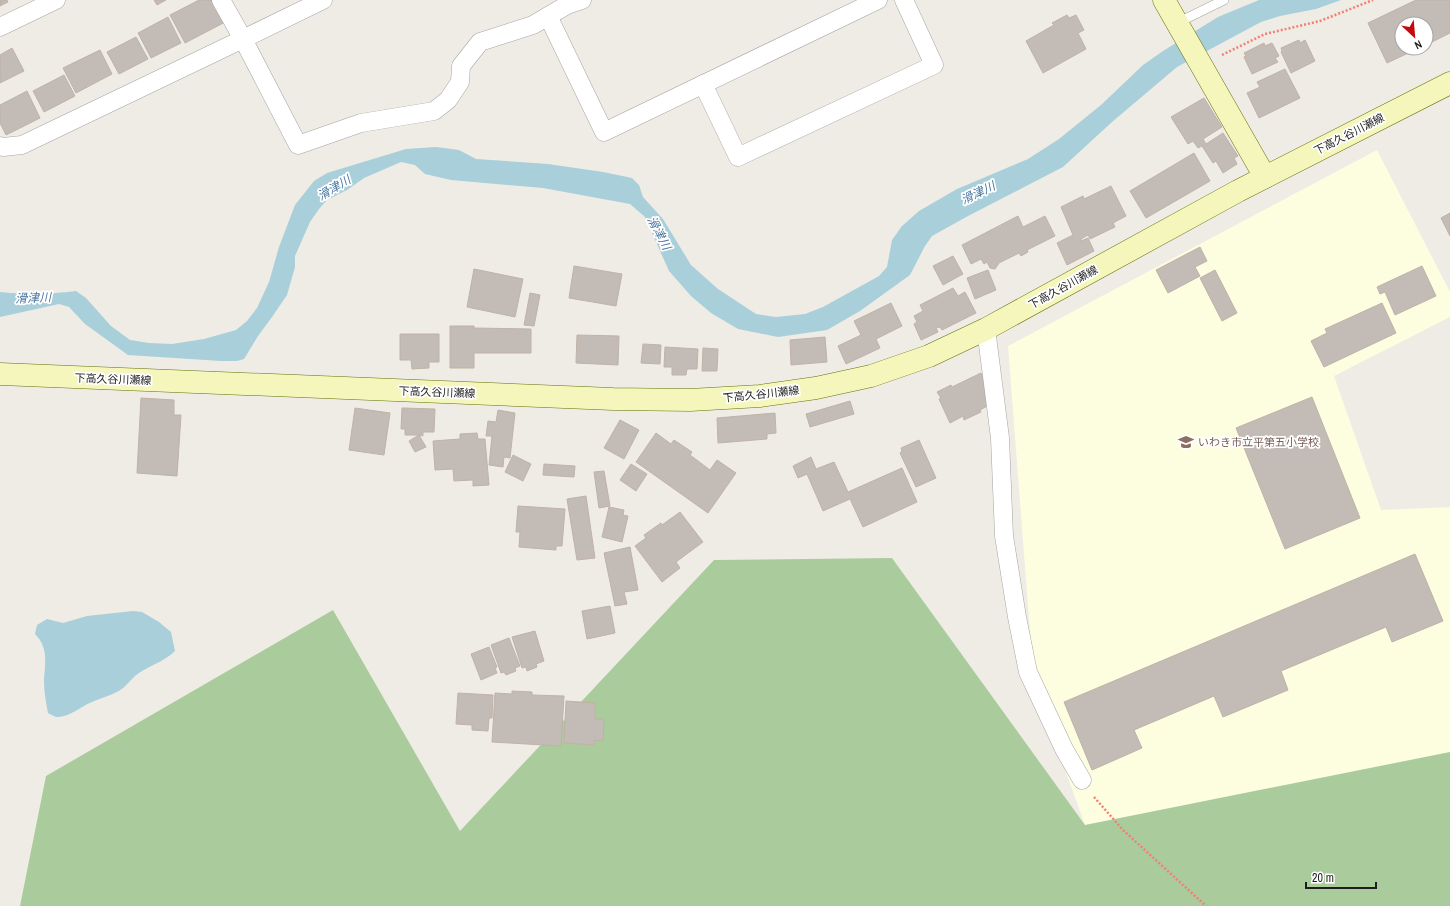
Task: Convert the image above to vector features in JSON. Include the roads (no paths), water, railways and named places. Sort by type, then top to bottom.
[{"type":"main road","points":[[1164,0],[1265,177]]},
{"type":"main road","name":"下高久谷川瀬線","points":[[0,374],[589,398],[690,400],[760,396],[816,388],[871,376],[929,356],[986,329],[1265,177],[1450,83]]},
{"type":"street","points":[[0,27],[56,0]]},
{"type":"street","points":[[221,0],[298,145],[361,123],[434,111],[448,100],[460,82],[461,66],[480,42],[533,25],[551,9],[582,0]]},
{"type":"street","points":[[0,146],[22,146],[323,0]]},
{"type":"street","points":[[551,9],[604,132],[878,0]]},
{"type":"street","points":[[703,84],[738,156],[934,65],[904,0]]},
{"type":"street","points":[[986,329],[1000,438],[1004,536],[1028,672],[1064,749],[1082,780]]},
{"type":"lane","points":[[1178,25],[1224,0]]},
{"type":"water","name":"滑津川","points":[[1259,0],[1341,0],[1316,9],[1280,16],[1261,22],[1177,67],[1112,122],[1063,167],[932,236],[910,275],[860,311],[827,330],[778,337],[738,329],[711,313],[691,296],[669,271],[645,217],[630,204],[543,188],[451,180],[425,174],[415,165],[401,162],[364,178],[347,190],[327,200],[319,209],[310,222],[295,256],[295,267],[287,295],[258,336],[244,359],[237,361],[221,361],[128,355],[85,324],[69,307],[59,304],[0,317],[0,292],[38,294],[76,291],[86,298],[111,326],[130,340],[172,344],[204,339],[236,330],[247,321],[257,308],[269,282],[279,247],[295,205],[314,181],[327,173],[406,149],[436,147],[459,150],[476,159],[548,164],[632,178],[639,185],[643,197],[663,219],[691,265],[718,289],[756,314],[776,317],[805,314],[823,307],[879,276],[887,267],[892,240],[902,226],[919,211],[957,189],[1028,159],[1059,139],[1101,105],[1143,65],[1163,51],[1218,17]]},
{"type":"water","points":[[133,611],[142,612],[159,622],[171,632],[175,651],[164,660],[138,674],[123,688],[116,692],[88,704],[66,716],[56,717],[48,713],[44,685],[45,656],[42,645],[35,634],[37,625],[47,619],[63,623],[87,616]]},
{"type":"place","name":"いわき市立平第五小学校","points":[[1186,442]]}]
